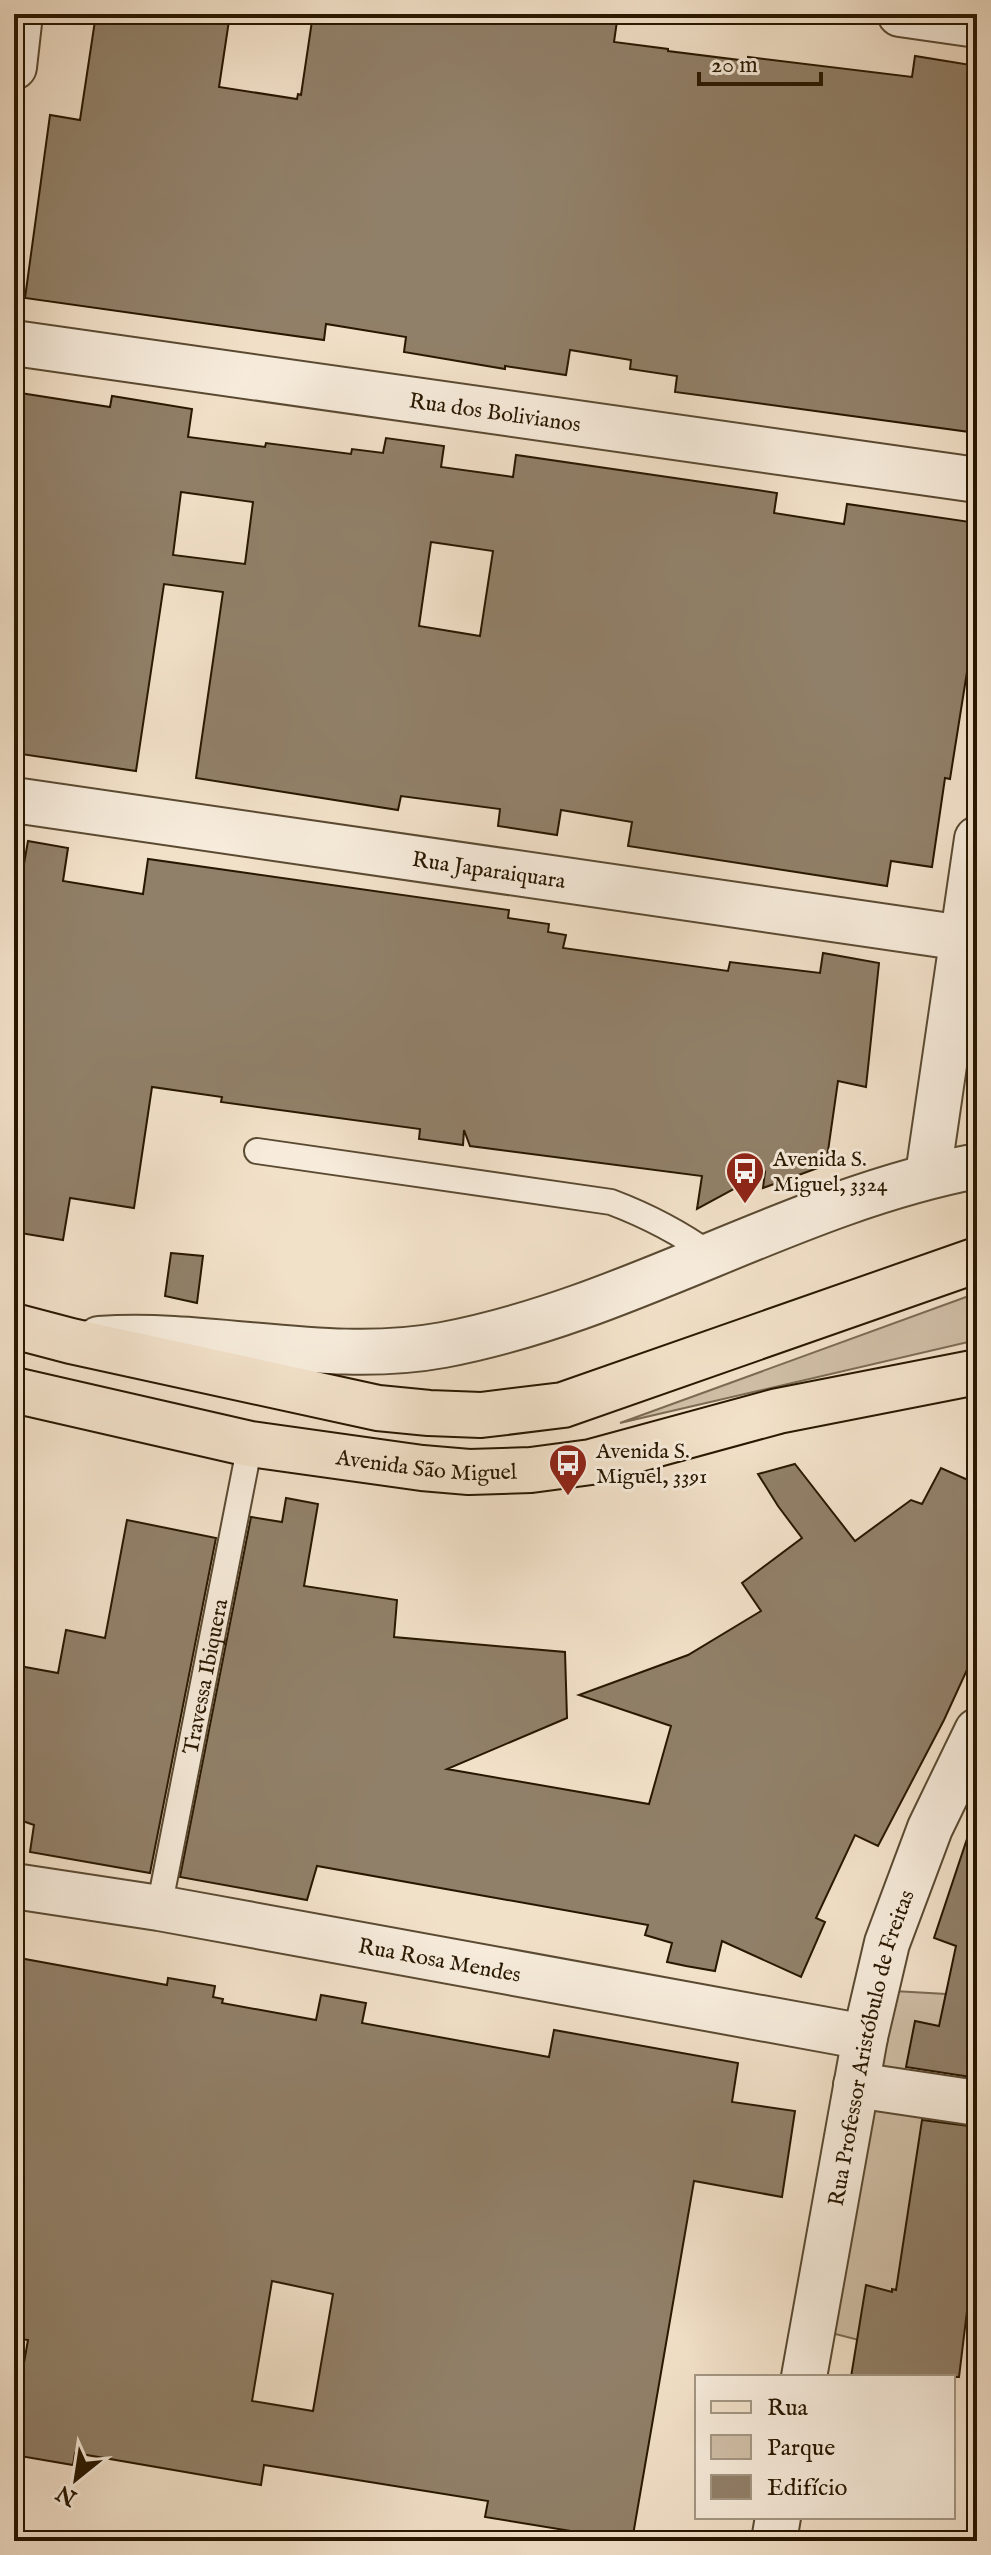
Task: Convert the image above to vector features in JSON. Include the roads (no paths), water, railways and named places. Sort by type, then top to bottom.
[{"type":"main road","points":[[14,1326],[378,1408],[481,1415],[563,1405],[977,1260]]},
{"type":"main road","name":"Avenida São Miguel","points":[[14,1390],[250,1444],[469,1472],[531,1470],[591,1462],[778,1411],[977,1372]]},
{"type":"street","points":[[14,67],[20,14]]},
{"type":"street","points":[[900,14],[977,25]]},
{"type":"street","name":"Rua dos Bolivianos","points":[[14,343],[977,480]]},
{"type":"street","name":"Rua Japaraiquara","points":[[14,800],[963,938]]},
{"type":"street","points":[[928,1175],[977,839]]},
{"type":"street","points":[[71,1341],[123,1337],[170,1338],[356,1352],[441,1345],[550,1317],[848,1202],[928,1175],[977,1166]]},
{"type":"street","name":"Rua Professor Aristóbulo de Freitas","points":[[804,2375],[865,2037],[887,1943],[930,1828],[977,1731]]},
{"type":"street","name":"Rua Rosa Mendes","points":[[14,1886],[159,1908],[865,2037]]},
{"type":"street","points":[[856,2085],[977,2103]]},
{"type":"street","points":[[774,2541],[778,2519]]},
{"type":"lane","points":[[257,1151],[611,1202],[652,1217],[711,1255]]},
{"type":"lane","name":"Travessa Ibiquera","points":[[159,1908],[250,1444]]},
{"type":"place","name":"Avenida S. Miguel, 3324","points":[[745,1205]]},
{"type":"place","name":"Avenida S. Miguel, 3391","points":[[568,1497]]}]
